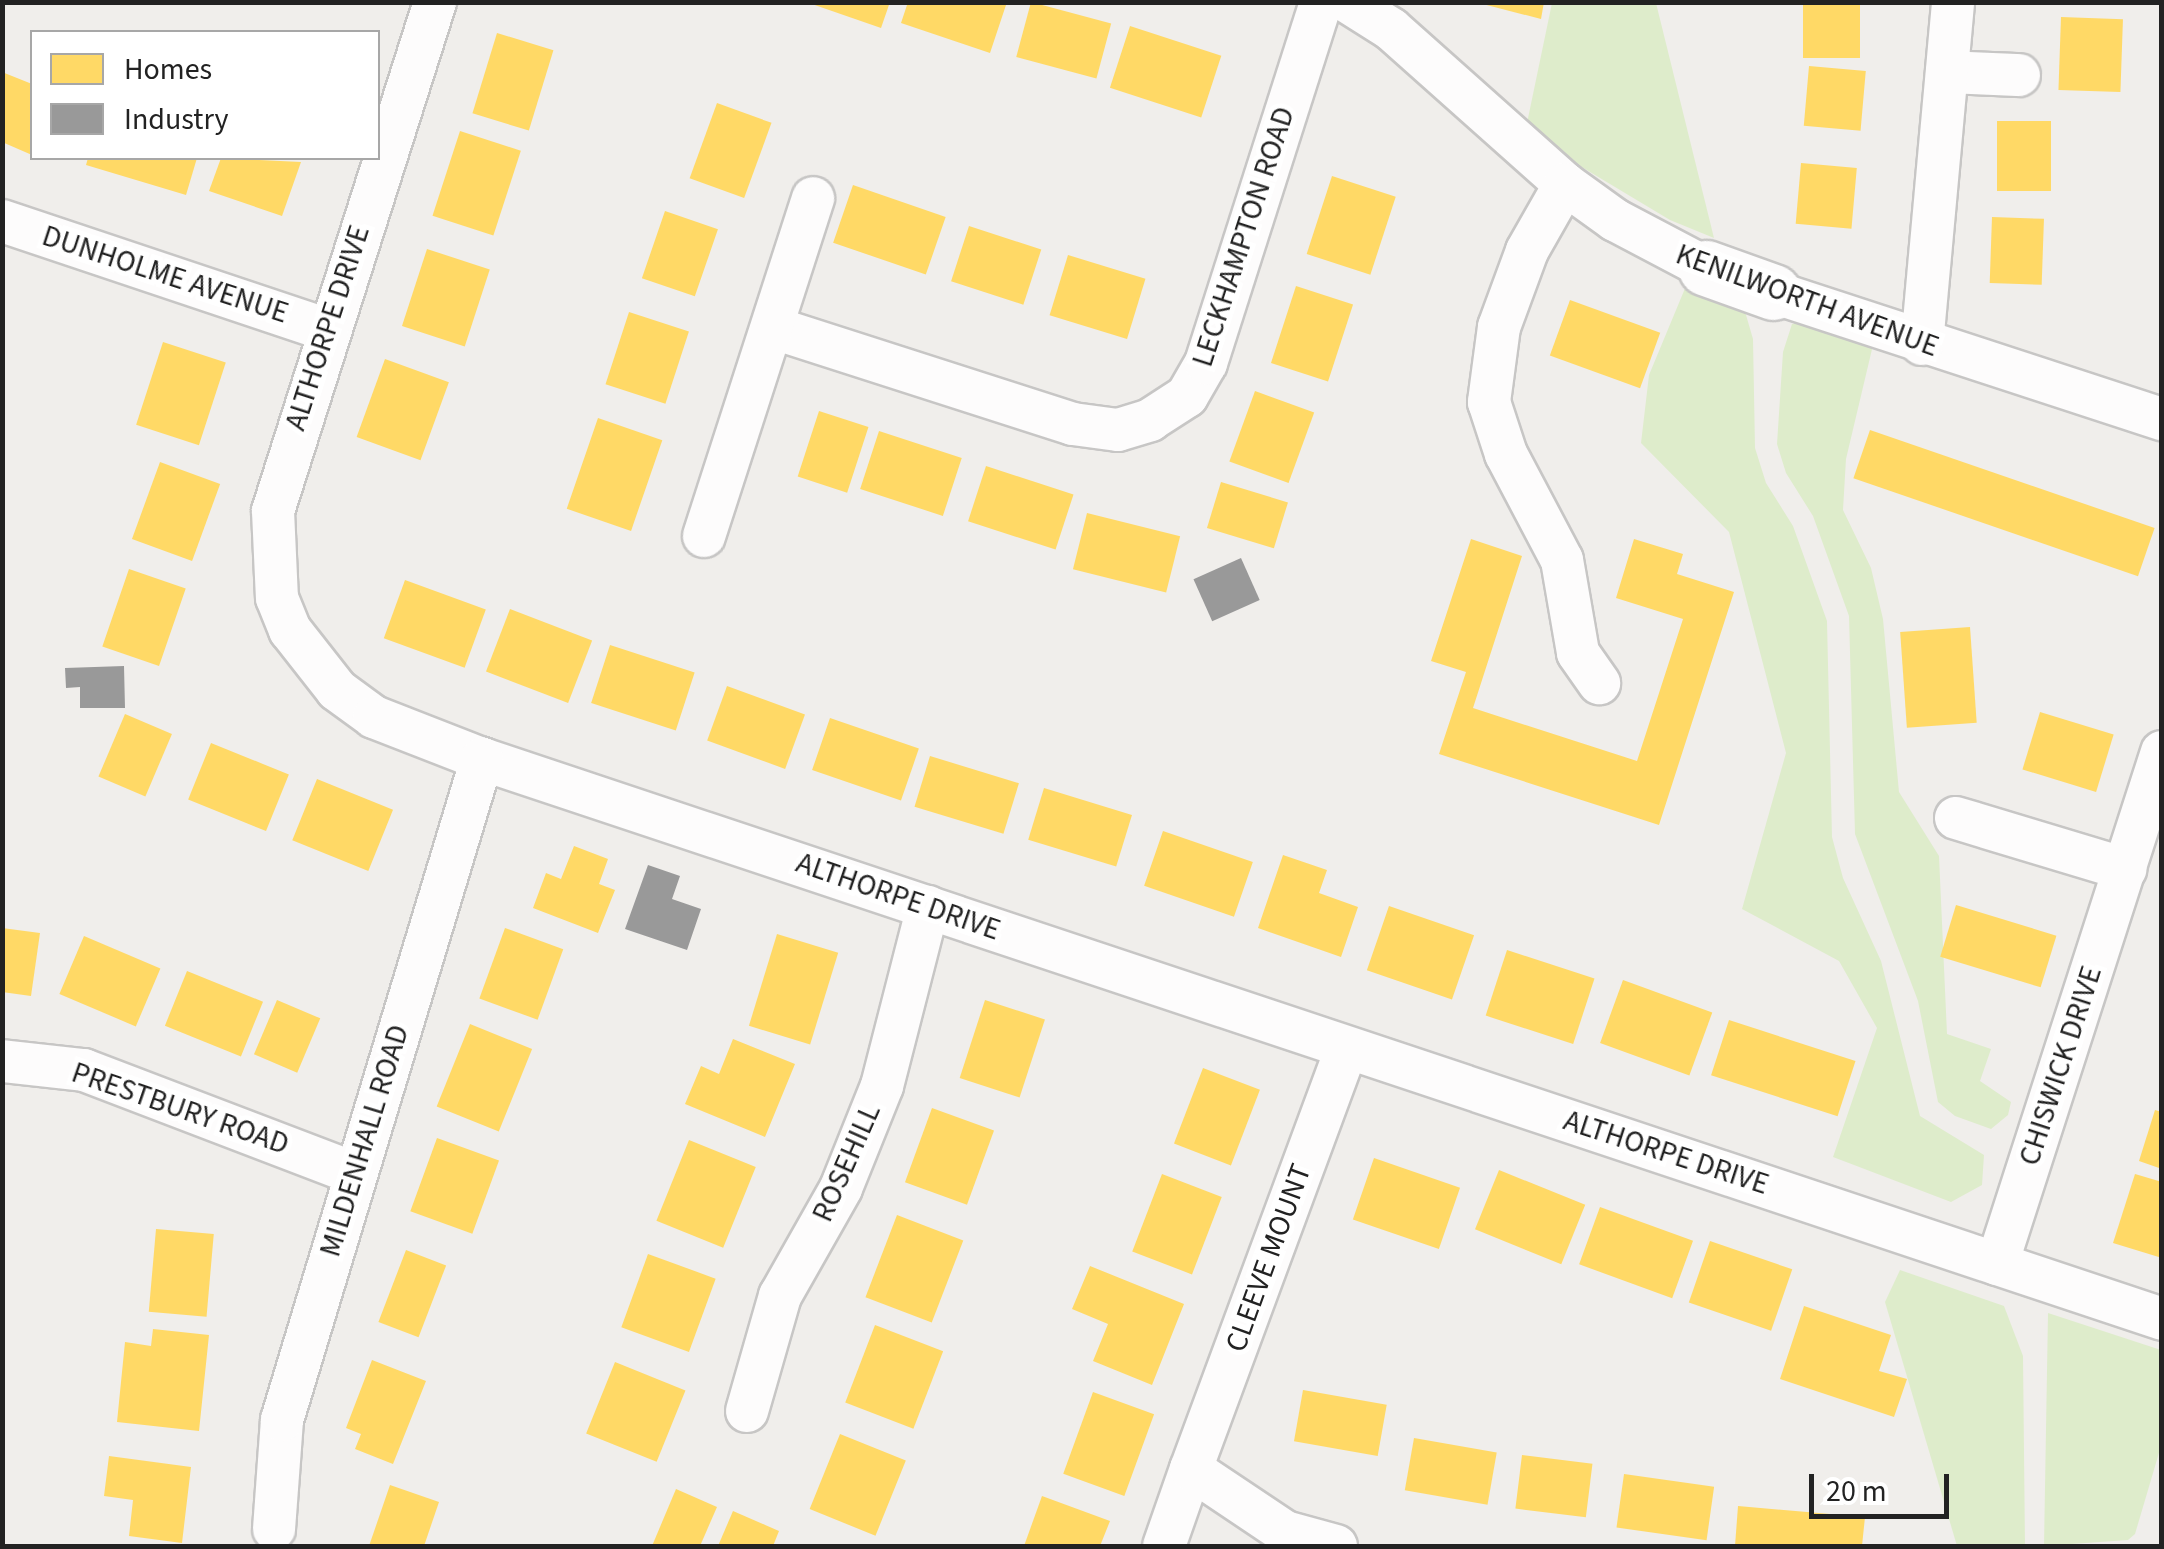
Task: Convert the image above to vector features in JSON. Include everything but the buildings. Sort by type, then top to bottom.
[{"type":"street","name":"ALTHORPE DRIVE","points":[[435,2],[327,330],[273,511],[277,598],[290,630],[337,690],[374,717],[482,759],[2162,1319]]},
{"type":"street","name":"LECKHAMPTON ROAD","points":[[774,328],[1074,424],[1118,430],[1150,420],[1187,396],[1206,363],[1321,2]]},
{"type":"street","name":"KENILWORTH AVENUE","points":[[1348,2],[1391,29],[1565,184],[1615,220],[1706,268],[1922,344],[2162,419]]},
{"type":"street","points":[[1922,344],[1954,2]]},
{"type":"street","points":[[1947,72],[2019,75]]},
{"type":"street","points":[[1565,184],[1526,251],[1499,327],[1489,402],[1506,454],[1562,560],[1574,671]]},
{"type":"street","points":[[704,536],[813,198]]},
{"type":"street","name":"DUNHOLME AVENUE","points":[[2,221],[327,330]]},
{"type":"street","name":"CHISWICK DRIVE","points":[[1997,1264],[2162,752]]},
{"type":"street","name":"MILDENHALL ROAD","points":[[274,1529],[282,1420],[482,759]]},
{"type":"street","points":[[1956,818],[2125,869]]},
{"type":"street","name":"ROSEHILL","points":[[747,1411],[780,1296],[841,1188],[882,1086],[928,907]]},
{"type":"street","name":"CLEEVE MOUNT","points":[[1164,1546],[1347,1048]]},
{"type":"street","name":"PRESTBURY ROAD","points":[[2,1061],[84,1070],[354,1173]]},
{"type":"street","points":[[1191,1469],[1285,1532],[1336,1546]]},
{"type":"green space","points":[[1552,3],[1656,3],[1714,238],[1670,220],[1570,160],[1527,123]]},
{"type":"green space","points":[[1686,286],[1744,308],[1753,339],[1755,448],[1766,483],[1793,526],[1827,621],[1832,837],[1843,878],[1881,961],[1920,1116],[1984,1155],[1982,1185],[1951,1202],[1833,1157],[1877,1028],[1839,961],[1742,909],[1786,753],[1729,532],[1641,443],[1649,375]]},
{"type":"green space","points":[[1792,324],[1873,345],[1846,459],[1843,510],[1871,568],[1883,619],[1899,792],[1939,856],[1947,1034],[1991,1049],[1980,1081],[2011,1102],[2008,1115],[1991,1129],[1955,1116],[1938,1102],[1918,1001],[1855,834],[1849,616],[1813,516],[1786,473],[1777,444],[1783,352]]},
{"type":"green space","points":[[1900,1270],[2004,1306],[2023,1356],[2025,1546],[1957,1546],[1885,1302]]},
{"type":"green space","points":[[2048,1313],[2161,1350],[2161,1446],[2135,1534],[2128,1540],[2044,1546]]}]
